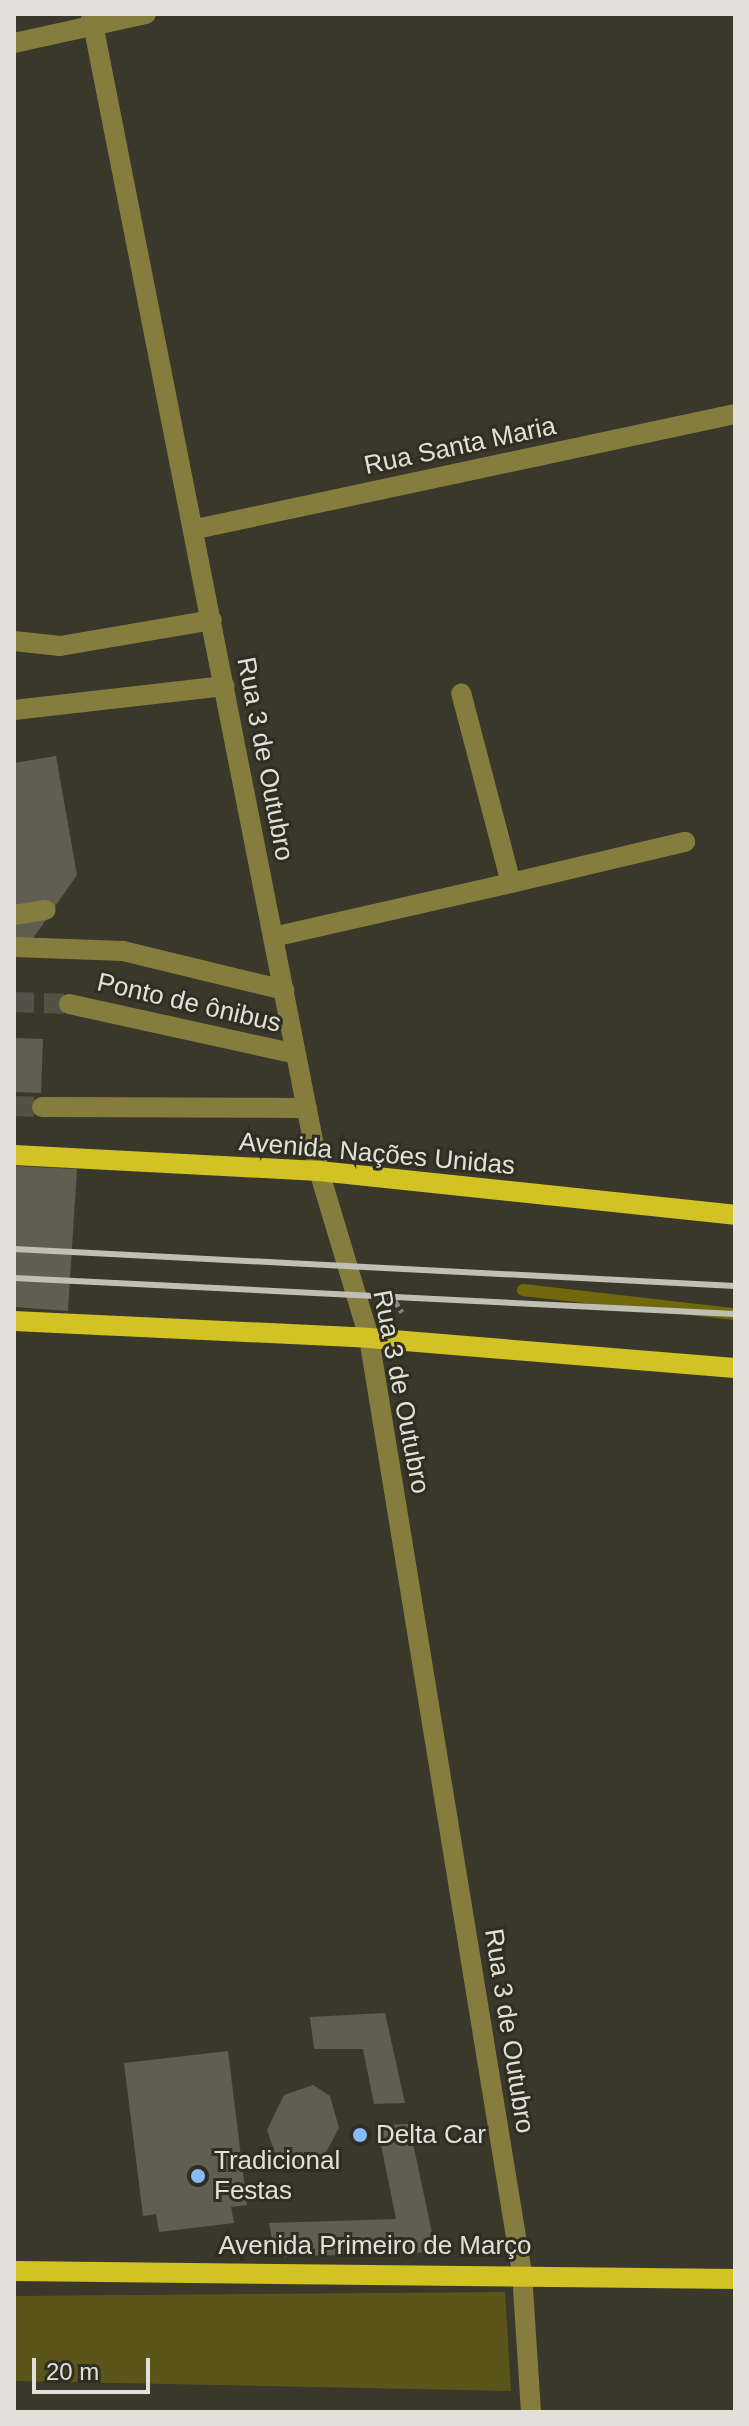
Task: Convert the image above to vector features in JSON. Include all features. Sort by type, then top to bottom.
[{"type":"main road","name":"Avenida Nações Unidas","points":[[14,1155],[319,1171],[735,1215]]},
{"type":"main road","points":[[14,1321],[369,1338],[735,1368]]},
{"type":"main road","name":"Avenida Primeiro de Março","points":[[14,2271],[522,2273],[735,2279]]},
{"type":"street","points":[[14,43],[92,20],[146,14]]},
{"type":"street","name":"Rua 3 de Outubro","points":[[92,20],[196,529],[319,1171],[369,1338],[522,2273],[531,2412]]},
{"type":"street","name":"Rua Santa Maria","points":[[196,529],[735,414]]},
{"type":"street","points":[[14,641],[60,646],[212,620]]},
{"type":"street","points":[[14,710],[225,686]]},
{"type":"street","points":[[461,693],[511,883]]},
{"type":"street","points":[[273,937],[685,842]]},
{"type":"street","points":[[14,915],[46,910]]},
{"type":"street","points":[[14,947],[123,951],[284,990]]},
{"type":"street","name":"Ponto de ônibus","points":[[69,1004],[296,1054]]},
{"type":"street","points":[[42,1107],[307,1108]]},
{"type":"path","points":[[379,1273],[409,1324]]},
{"type":"shaded area","points":[[505,2292],[511,2391],[14,2381],[14,2296]]},
{"type":"building","points":[[56,756],[77,875],[23,953],[14,954],[14,763]]},
{"type":"building","points":[[14,1038],[43,1039],[41,1093],[14,1092]]},
{"type":"building","points":[[14,1166],[77,1169],[68,1311],[14,1307]]},
{"type":"building","points":[[385,2013],[405,2103],[374,2104],[363,2049],[314,2049],[310,2017]]},
{"type":"building","points":[[228,2051],[247,2205],[231,2207],[234,2223],[159,2232],[156,2214],[143,2216],[124,2063]]},
{"type":"building","points":[[313,2085],[330,2096],[339,2128],[323,2158],[292,2167],[277,2159],[267,2130],[284,2095]]},
{"type":"building","points":[[409,2124],[436,2252],[275,2257],[269,2223],[396,2219],[377,2125]]},
{"type":"waterway","points":[[523,1290],[735,1314]]},
{"type":"tunnel","points":[[14,1002],[69,1004]]},
{"type":"tunnel","points":[[14,1106],[42,1107]]},
{"type":"railway","points":[[14,1249],[735,1286]]},
{"type":"railway","points":[[14,1278],[735,1314]]},
{"type":"place","name":"Delta Car","points":[[360,2135]]},
{"type":"place","name":"Tradicional Festas","points":[[198,2176]]}]
